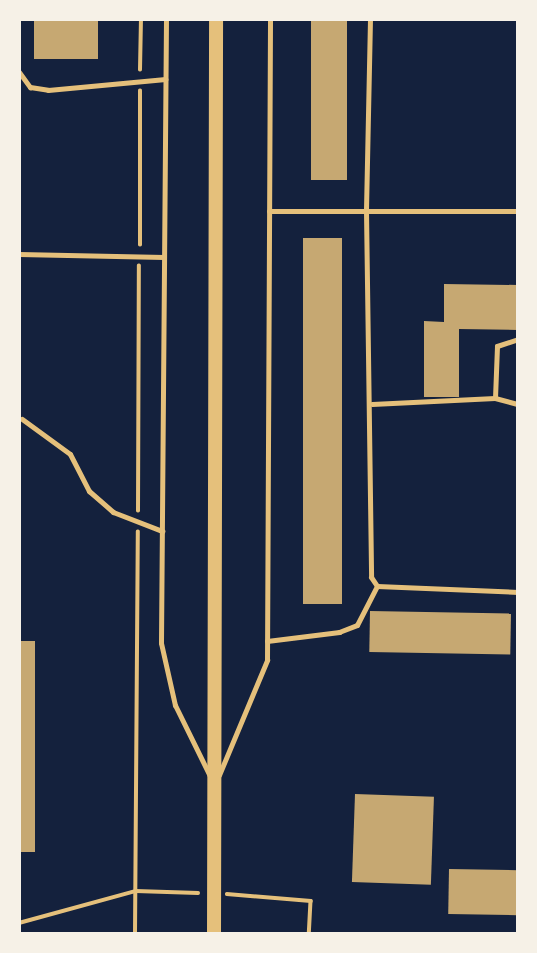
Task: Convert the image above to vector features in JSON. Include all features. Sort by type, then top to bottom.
[{"type":"main road","points":[[214,934],[216,19]]},
{"type":"lane","points":[[166,19],[161,643],[175,705],[215,785]]},
{"type":"lane","points":[[215,785],[267,660],[270,19]]},
{"type":"lane","points":[[370,19],[366,211],[372,404],[371,577],[377,586]]},
{"type":"lane","points":[[19,72],[30,87],[48,90],[140,79],[165,79]]},
{"type":"lane","points":[[269,211],[518,211]]},
{"type":"lane","points":[[19,254],[164,257]]},
{"type":"lane","points":[[495,398],[497,346],[518,339]]},
{"type":"lane","points":[[372,404],[495,398],[518,404]]},
{"type":"lane","points":[[22,419],[69,454],[89,491],[113,512],[138,525],[162,531]]},
{"type":"lane","points":[[267,641],[339,632],[357,625],[377,586]]},
{"type":"lane","points":[[377,586],[518,592]]},
{"type":"path","points":[[135,934],[141,19]]},
{"type":"path","points":[[19,923],[136,891],[214,893],[311,901],[309,934]]},
{"type":"building","points":[[34,19],[98,19],[98,59],[34,59]]},
{"type":"building","points":[[311,19],[347,19],[347,180],[311,180]]},
{"type":"building","points":[[303,238],[342,238],[342,604],[303,604]]},
{"type":"building","points":[[444,284],[518,285],[518,330],[459,329],[459,397],[424,397],[424,321],[444,322]]},
{"type":"building","points":[[370,611],[511,613],[510,654],[369,652]]},
{"type":"building","points":[[19,641],[35,641],[35,852],[19,852]]},
{"type":"building","points":[[355,794],[434,797],[431,885],[352,882]]},
{"type":"building","points":[[449,869],[518,870],[517,915],[448,914]]}]
